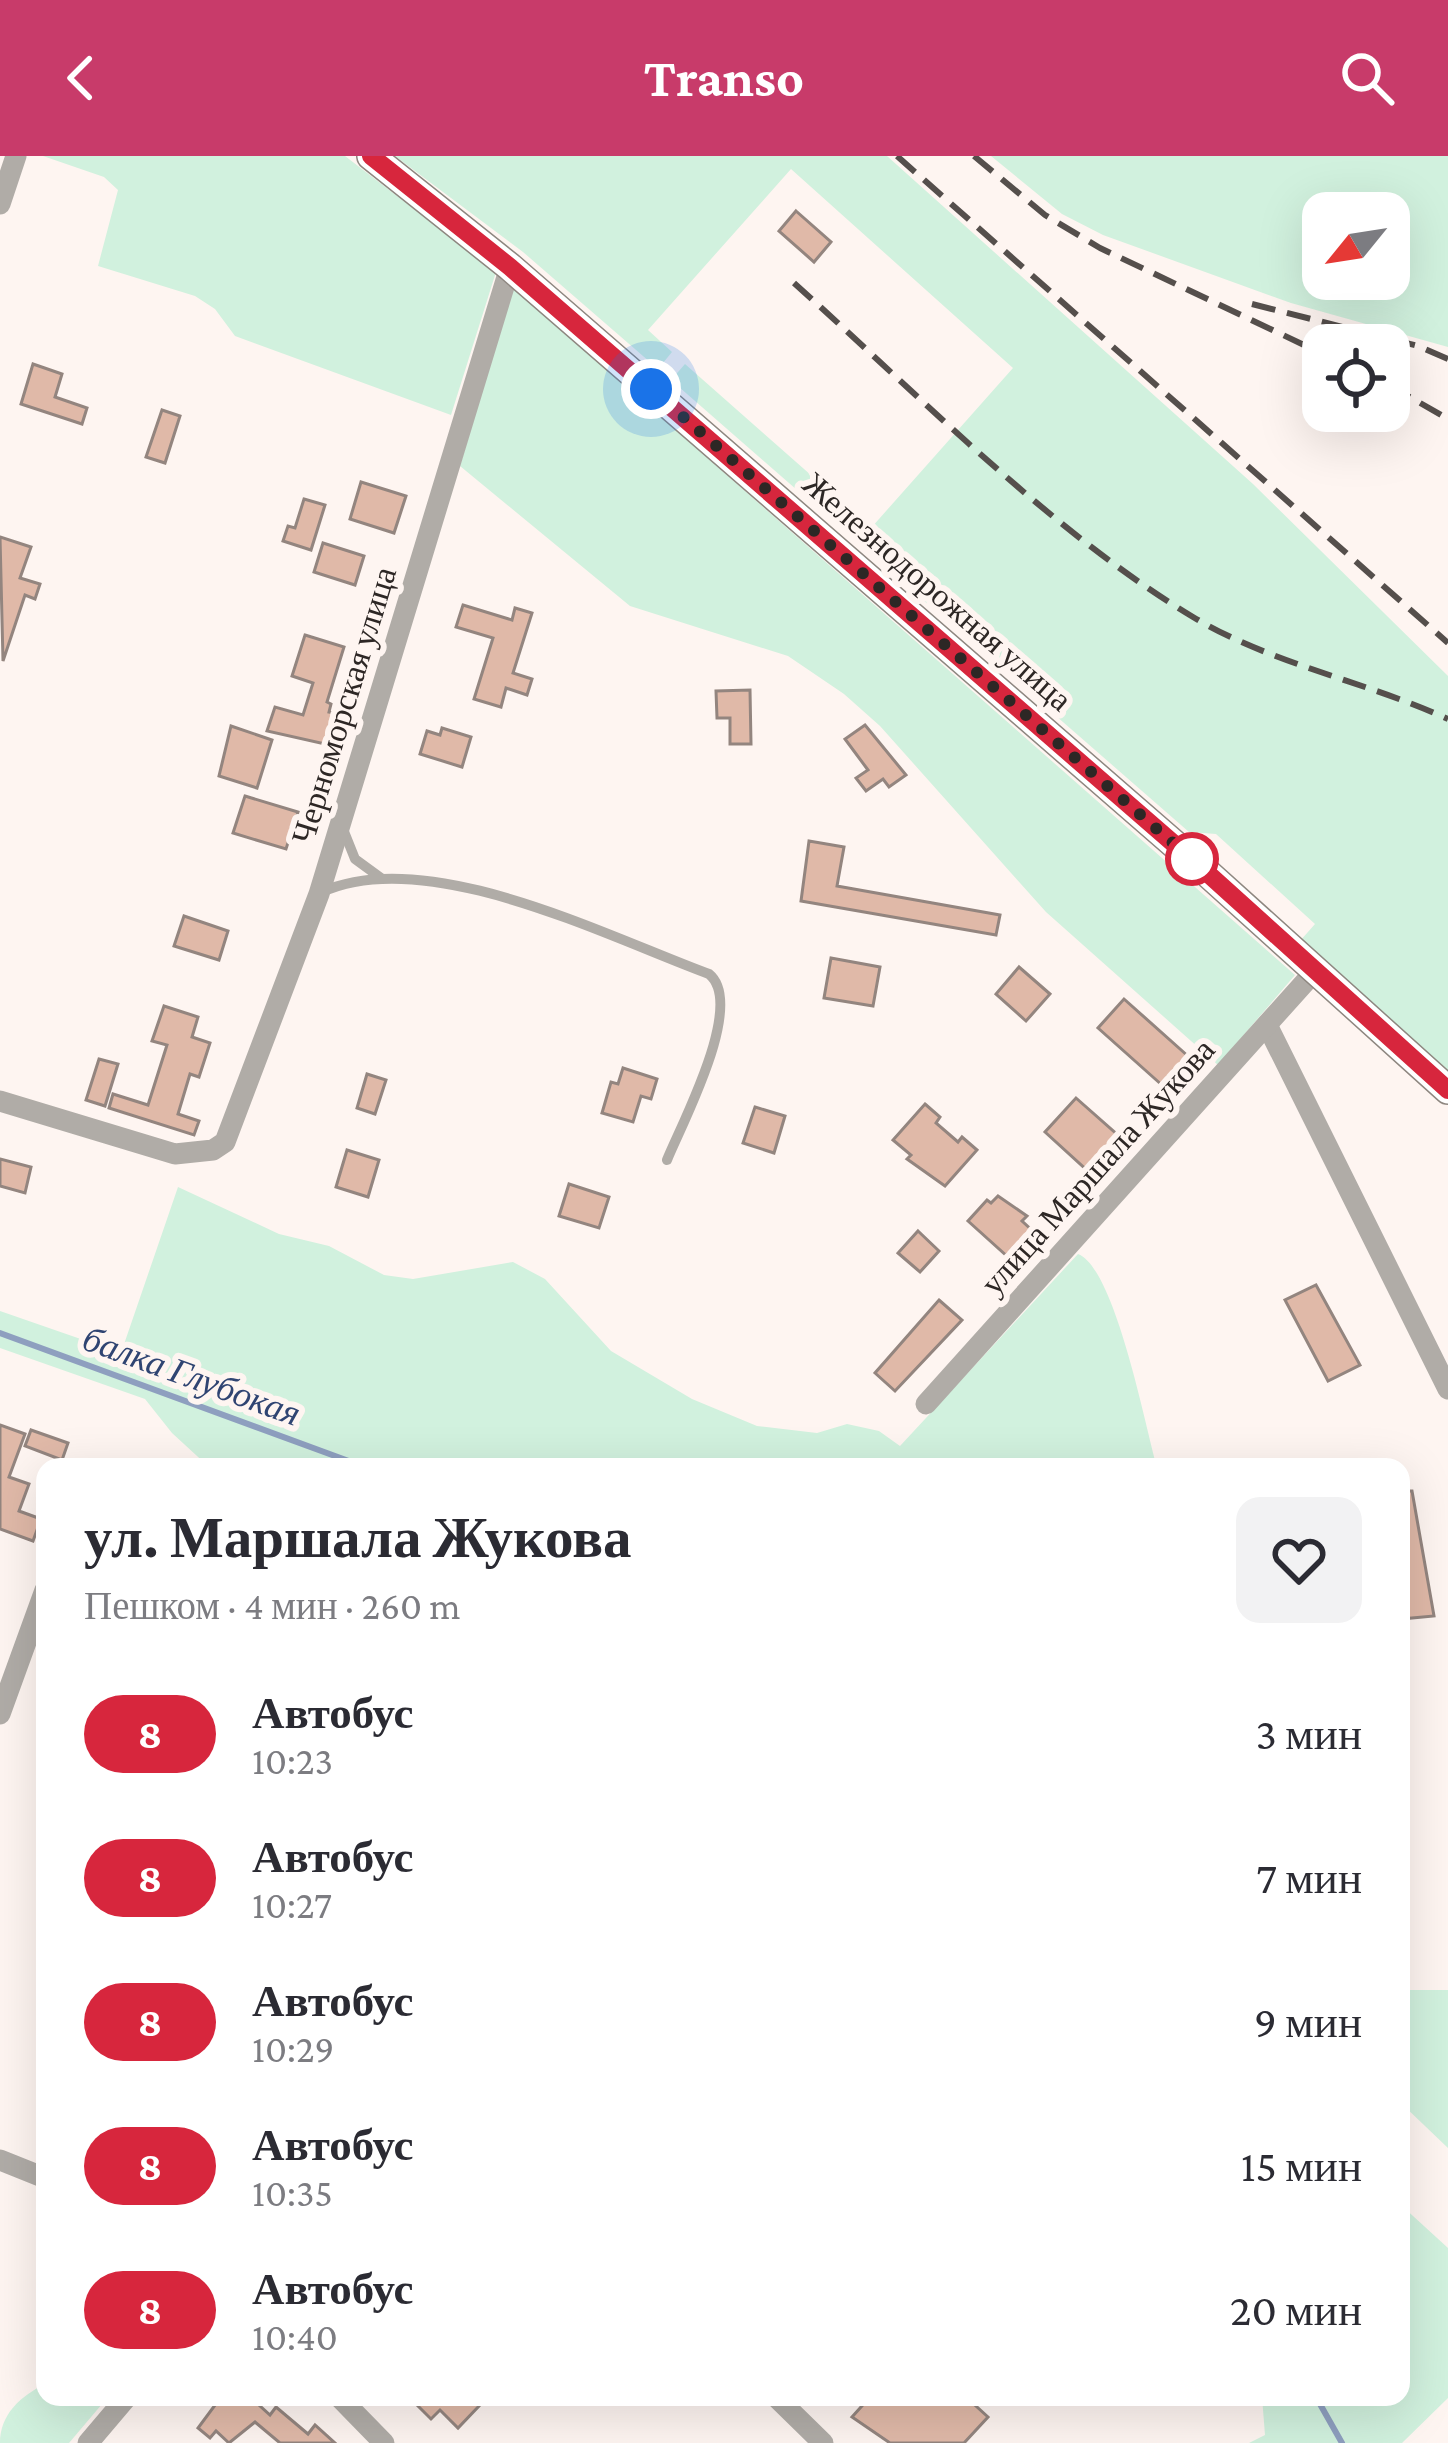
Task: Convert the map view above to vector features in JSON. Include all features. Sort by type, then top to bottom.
[{"type":"main road","name":"Железнодорожная улица","points":[[371,156],[510,267],[1448,1090]]},
{"type":"street","points":[[0,204],[16,156]]},
{"type":"street","name":"Черноморская улица","points":[[0,1100],[175,1154],[214,1150],[233,1128],[320,894],[510,267]]},
{"type":"street","name":"улица Маршала Жукова","points":[[926,1404],[1315,971]]},
{"type":"street","points":[[1268,1025],[1448,1389]]},
{"type":"street","points":[[0,1714],[36,1615]]},
{"type":"street","points":[[0,2160],[36,2174]]},
{"type":"street","points":[[88,2443],[119,2406]]},
{"type":"street","points":[[348,2406],[384,2443]]},
{"type":"street","points":[[785,2406],[823,2443]]},
{"type":"lane","points":[[341,825],[355,859],[384,879]]},
{"type":"lane","points":[[320,894],[348,881],[452,885],[622,938],[718,982],[720,1016],[713,1047],[667,1160]]},
{"type":"green space","points":[[43,156],[345,156],[496,272],[451,415],[235,336],[215,309],[195,296],[98,266],[118,190],[104,177]]},
{"type":"green space","points":[[395,156],[887,156],[1253,484],[1448,676],[1448,1073],[1300,941],[1315,924],[1216,834],[1189,832],[671,380],[685,364],[871,528],[1013,368],[791,169],[648,330],[672,352],[658,369],[523,252]]},
{"type":"green space","points":[[991,156],[1448,156],[1448,347],[1410,336],[1410,324],[1366,324],[1291,303],[1103,235],[1062,214]]},
{"type":"green space","points":[[513,287],[1295,975],[1218,1065],[1046,912],[880,726],[844,694],[788,656],[630,606],[460,466]]},
{"type":"green space","points":[[178,1187],[279,1234],[329,1246],[384,1275],[413,1279],[513,1262],[545,1279],[611,1351],[692,1399],[757,1426],[817,1433],[847,1424],[879,1431],[900,1446],[1078,1254],[1092,1265],[1116,1316],[1155,1458],[199,1458],[145,1399],[0,1348],[0,1311],[121,1353]]},
{"type":"green space","points":[[1410,1990],[1448,1990],[1448,2148],[1410,2112]]},
{"type":"green space","points":[[1410,2213],[1448,2248],[1448,2398],[1402,2443],[1249,2443],[1265,2435],[1263,2406],[1410,2406]]},
{"type":"green space","points":[[36,2389],[36,2406],[100,2406],[69,2443],[0,2443],[4,2423]]},
{"type":"building","points":[[796,211],[831,242],[814,262],[779,231]]},
{"type":"building","points":[[33,364],[62,374],[55,397],[87,408],[82,424],[21,404]]},
{"type":"building","points":[[162,410],[180,416],[165,463],[146,457]]},
{"type":"building","points":[[361,482],[406,496],[394,533],[350,519]]},
{"type":"building","points":[[304,499],[325,505],[311,550],[283,541],[288,526],[295,528]]},
{"type":"building","points":[[0,537],[31,547],[20,578],[40,584],[35,599],[25,595],[3,661]]},
{"type":"building","points":[[323,543],[364,556],[355,585],[314,572]]},
{"type":"building","points":[[463,605],[512,620],[515,608],[532,613],[513,673],[532,679],[527,695],[506,688],[501,707],[474,699],[493,638],[456,627]]},
{"type":"building","points":[[305,635],[344,647],[327,702],[329,712],[334,713],[325,744],[267,731],[275,707],[303,715],[313,683],[292,676]]},
{"type":"building","points":[[750,690],[751,744],[730,744],[730,718],[717,718],[716,691]]},
{"type":"building","points":[[865,725],[906,775],[889,787],[883,779],[866,791],[856,778],[868,770],[845,739]]},
{"type":"building","points":[[231,726],[272,740],[257,788],[219,776]]},
{"type":"building","points":[[442,728],[471,737],[462,767],[420,754],[427,731],[440,735]]},
{"type":"building","points":[[245,796],[298,812],[286,849],[233,833]]},
{"type":"building","points":[[809,841],[844,847],[837,886],[1000,915],[996,935],[801,901]]},
{"type":"building","points":[[184,916],[228,931],[219,960],[174,946]]},
{"type":"building","points":[[831,958],[880,967],[873,1006],[824,998]]},
{"type":"building","points":[[1019,967],[1050,994],[1026,1021],[996,994]]},
{"type":"building","points":[[1124,999],[1189,1057],[1163,1086],[1098,1028]]},
{"type":"building","points":[[164,1006],[198,1017],[192,1037],[210,1043],[199,1077],[190,1074],[178,1114],[199,1121],[194,1135],[109,1108],[113,1094],[148,1105],[167,1045],[152,1041]]},
{"type":"building","points":[[99,1059],[118,1064],[105,1106],[86,1100]]},
{"type":"building","points":[[623,1068],[657,1079],[651,1099],[641,1096],[633,1122],[602,1113],[611,1082],[618,1084]]},
{"type":"building","points":[[367,1074],[386,1080],[375,1114],[357,1108]]},
{"type":"building","points":[[1076,1098],[1120,1137],[1089,1172],[1045,1132]]},
{"type":"building","points":[[925,1104],[940,1117],[936,1123],[958,1142],[962,1137],[977,1150],[945,1186],[907,1159],[911,1155],[893,1140]]},
{"type":"building","points":[[755,1107],[785,1116],[774,1153],[743,1143]]},
{"type":"building","points":[[347,1150],[379,1160],[368,1197],[336,1187]]},
{"type":"building","points":[[0,1159],[31,1167],[25,1193],[0,1186]]},
{"type":"building","points":[[569,1184],[609,1197],[599,1228],[559,1216]]},
{"type":"building","points":[[998,1196],[1027,1216],[1022,1221],[1036,1234],[1008,1257],[968,1221],[987,1200],[991,1203]]},
{"type":"building","points":[[918,1231],[939,1251],[920,1272],[898,1253]]},
{"type":"building","points":[[1316,1285],[1360,1365],[1328,1381],[1285,1300]]},
{"type":"building","points":[[939,1300],[962,1320],[895,1391],[875,1373]]},
{"type":"building","points":[[0,1425],[25,1434],[9,1477],[29,1484],[19,1511],[36,1517],[36,1533],[33,1541],[0,1529]]},
{"type":"building","points":[[31,1430],[68,1443],[63,1458],[25,1446]]},
{"type":"building","points":[[1410,1491],[1412,1491],[1434,1616],[1410,1618]]},
{"type":"building","points":[[214,2406],[260,2406],[270,2415],[276,2407],[308,2434],[315,2425],[335,2443],[280,2443],[255,2422],[229,2443],[216,2431],[210,2438],[198,2428]]},
{"type":"building","points":[[418,2406],[479,2406],[458,2428],[440,2410],[431,2419]]},
{"type":"building","points":[[862,2406],[976,2406],[988,2417],[964,2443],[890,2443],[852,2417]]},
{"type":"waterway","name":"балка Глубокая","points":[[0,1333],[340,1458]]},
{"type":"waterway","name":"балка Глубокая","points":[[1321,2406],[1342,2443]]},
{"type":"railway","points":[[897,156],[1448,643]]},
{"type":"railway","points":[[974,156],[1045,215],[1100,248],[1302,344]]},
{"type":"railway","points":[[794,283],[987,460],[1140,583],[1193,617],[1254,647],[1448,719]]},
{"type":"railway","points":[[1252,304],[1418,346],[1448,359]]},
{"type":"railway","points":[[1410,397],[1448,419]]},
{"type":"bus line","name":"8","points":[[371,156],[510,267],[1204,870],[1448,1090]]},
{"type":"route","points":[[651,389],[1204,870],[1192,859]]}]
